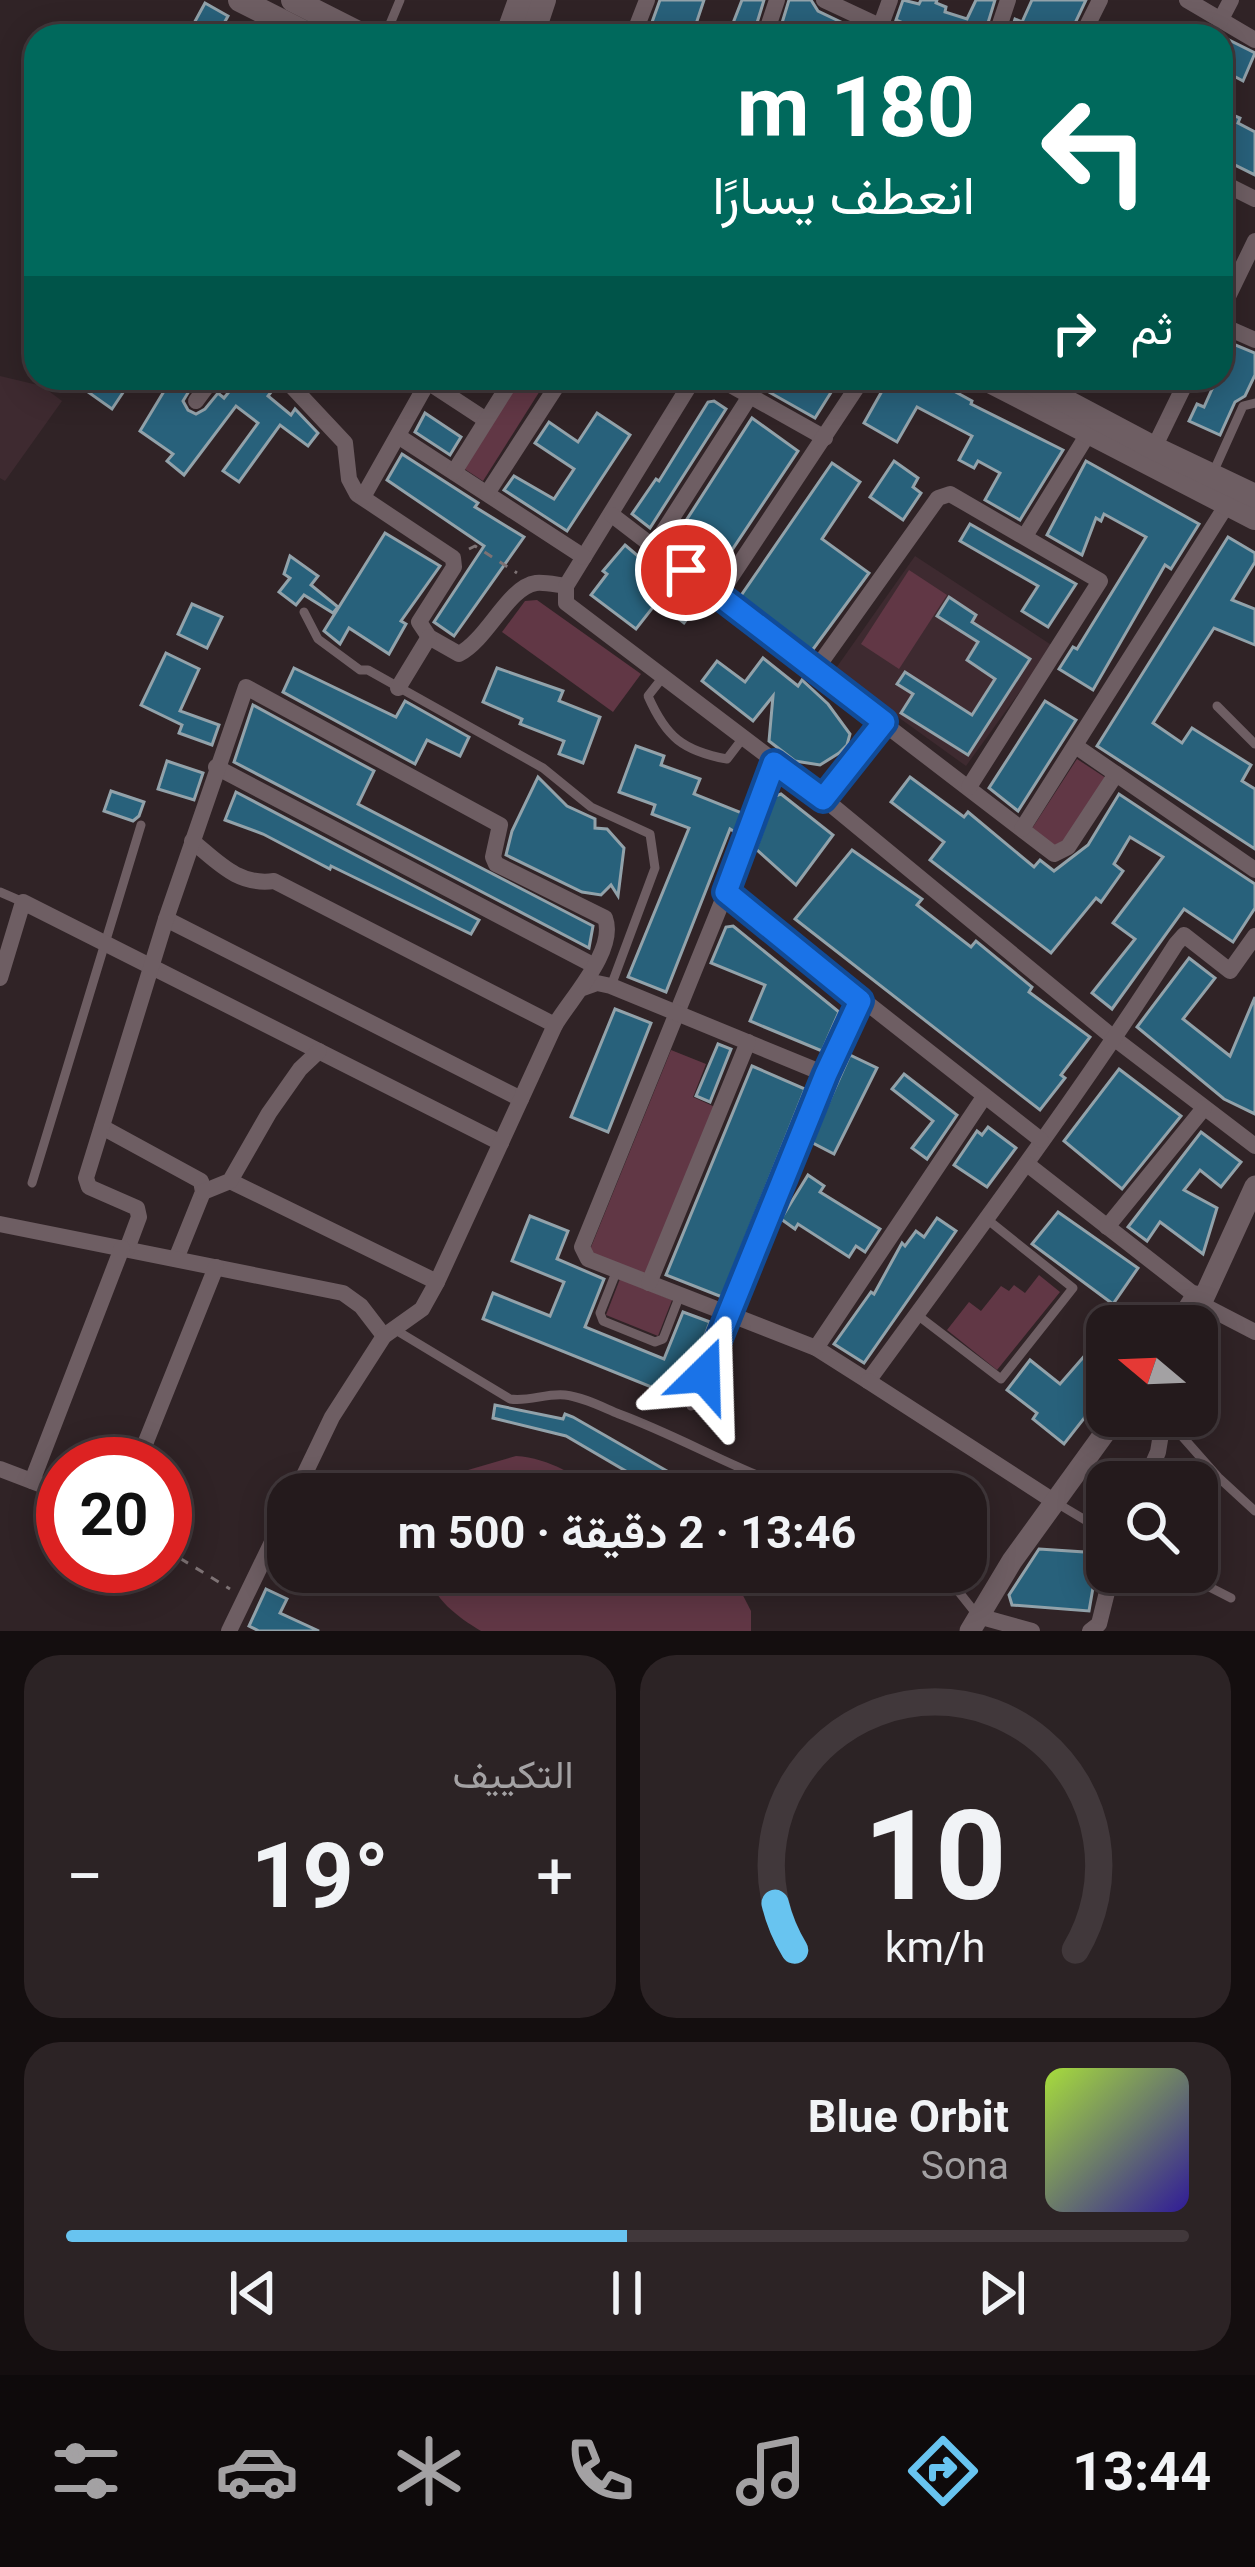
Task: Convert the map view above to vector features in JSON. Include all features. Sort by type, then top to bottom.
[{"type":"main road","points":[[240,0],[287,24]]},
{"type":"main road","points":[[293,0],[340,24]]},
{"type":"main road","points":[[1006,390],[1088,434],[1212,475],[1255,496]]},
{"type":"main road","points":[[1042,390],[1255,518]]},
{"type":"street","points":[[824,0],[866,24]]},
{"type":"street","points":[[1187,0],[1226,24]]},
{"type":"street","points":[[1220,21],[1231,0]]},
{"type":"street","points":[[1233,286],[1255,241]]},
{"type":"street","points":[[196,401],[204,390]]},
{"type":"street","points":[[295,390],[345,443],[349,479],[363,497],[453,558],[454,567],[419,622],[429,637],[459,654],[493,625],[517,591],[534,583],[566,586]]},
{"type":"street","points":[[363,497],[423,390]]},
{"type":"street","points":[[444,390],[487,419]]},
{"type":"street","points":[[454,472],[505,390]]},
{"type":"street","points":[[488,492],[554,390]]},
{"type":"street","points":[[687,390],[566,586],[566,603],[823,799],[1115,1039],[1255,1146]]},
{"type":"street","points":[[739,390],[825,438]]},
{"type":"street","points":[[718,595],[855,390]]},
{"type":"street","points":[[1150,455],[1183,390]]},
{"type":"street","points":[[654,546],[750,396]]},
{"type":"street","points":[[1025,536],[1088,434]]},
{"type":"street","points":[[398,436],[584,557]]},
{"type":"street","points":[[815,669],[938,498],[950,494],[1100,581],[969,787]]},
{"type":"street","points":[[1022,829],[1228,503]]},
{"type":"street","points":[[612,515],[1054,854],[1068,847],[1116,774]]},
{"type":"street","points":[[398,688],[429,637]]},
{"type":"street","points":[[32,1481],[139,1217],[137,1208],[89,1187],[86,1178],[166,919],[246,687],[500,825],[493,857],[496,864],[605,918],[606,943],[584,988]]},
{"type":"street","points":[[823,799],[884,722]]},
{"type":"street","points":[[1077,747],[1255,870]]},
{"type":"street","points":[[774,763],[582,1247],[588,1259],[816,1348],[1054,1502]]},
{"type":"street","points":[[216,767],[593,965]]},
{"type":"street","points":[[192,841],[236,876],[254,884],[274,881],[556,1025]]},
{"type":"street","points":[[726,892],[1041,1140]]},
{"type":"street","points":[[0,978],[23,902],[501,1143]]},
{"type":"street","points":[[166,919],[521,1099]]},
{"type":"street","points":[[868,1381],[988,1220],[1184,935],[1230,971],[1255,936]]},
{"type":"street","points":[[305,1473],[332,1418],[388,1333],[422,1309],[556,1025],[569,1001],[584,988],[597,983],[611,986],[826,1074]]},
{"type":"street","points":[[728,1314],[860,1001]]},
{"type":"street","points":[[649,1283],[748,1042]]},
{"type":"street","points":[[202,1192],[230,1181],[269,1113],[320,1051]]},
{"type":"street","points":[[816,1348],[984,1097]]},
{"type":"street","points":[[1107,1227],[1204,1108]]},
{"type":"street","points":[[102,1127],[201,1181],[202,1192],[176,1259]]},
{"type":"street","points":[[1027,1164],[1199,1300],[1255,1332]]},
{"type":"street","points":[[230,1181],[437,1282]]},
{"type":"street","points":[[1195,1305],[1255,1186]]},
{"type":"street","points":[[0,1224],[343,1293],[388,1333]]},
{"type":"street","points":[[148,1437],[216,1267]]},
{"type":"street","points":[[1032,1631],[974,1624],[1102,1437]]},
{"type":"street","points":[[0,1469],[36,1483]]},
{"type":"street","points":[[229,1631],[267,1551]]},
{"type":"street","points":[[1099,1629],[1107,1593]]},
{"type":"lane","points":[[1212,475],[1243,406],[1255,403]]},
{"type":"lane","points":[[304,612],[318,639],[360,670],[368,670],[543,768],[591,807],[650,835],[655,868],[611,986]]},
{"type":"lane","points":[[663,677],[648,696],[661,726],[694,753],[727,759],[742,738]]},
{"type":"lane","points":[[1217,706],[1255,744]]},
{"type":"lane","points":[[32,1183],[141,825]]},
{"type":"lane","points":[[0,892],[23,902]]},
{"type":"lane","points":[[916,1314],[1001,1379],[1072,1288],[988,1220]]},
{"type":"lane","points":[[617,1270],[600,1313],[603,1321],[655,1342],[663,1339],[680,1295]]},
{"type":"lane","points":[[691,1406],[728,1314]]},
{"type":"lane","points":[[388,1333],[509,1399],[526,1402],[563,1395],[586,1401],[751,1473]]},
{"type":"lane","points":[[1183,1437],[1255,1511]]},
{"type":"lane","points":[[1054,1502],[1086,1521]]},
{"type":"lane","points":[[1218,1591],[1232,1598]]},
{"type":"lane","points":[[956,1593],[974,1624]]},
{"type":"path","points":[[453,558],[475,546],[534,583]]},
{"type":"path","points":[[192,1566],[244,1598]]},
{"type":"shaded area","points":[[0,376],[24,382],[24,390],[47,390],[62,401],[5,481],[0,478]]},
{"type":"shaded area","points":[[508,390],[540,390],[483,481],[460,466]]},
{"type":"shaded area","points":[[915,556],[1053,646],[966,766],[834,671]]},
{"type":"shaded area","points":[[909,570],[947,595],[899,669],[861,644]]},
{"type":"shaded area","points":[[537,600],[641,674],[613,712],[502,632],[525,601]]},
{"type":"shaded area","points":[[1077,759],[1106,778],[1060,847],[1050,846],[1031,830]]},
{"type":"shaded area","points":[[671,1050],[706,1064],[693,1097],[715,1107],[647,1276],[589,1252]]},
{"type":"shaded area","points":[[1039,1275],[1060,1292],[997,1370],[947,1330],[969,1302],[981,1311],[1001,1286],[1009,1291],[1014,1285],[1025,1293]]},
{"type":"shaded area","points":[[620,1279],[672,1300],[658,1336],[606,1315]]},
{"type":"shaded area","points":[[516,1456],[570,1473],[465,1473]]},
{"type":"shaded area","points":[[437,1593],[742,1593],[751,1611],[751,1631],[481,1631]]},
{"type":"building","points":[[660,0],[704,0],[696,24],[651,24]]},
{"type":"building","points":[[742,0],[764,0],[757,24],[733,24]]},
{"type":"building","points":[[789,0],[811,0],[818,11],[845,24],[782,24]]},
{"type":"building","points":[[903,0],[919,4],[937,0],[946,7],[945,12],[967,19],[976,0],[995,0],[988,24],[896,20]]},
{"type":"building","points":[[1032,0],[1086,0],[1075,24],[1013,24],[1015,19],[1022,22]]},
{"type":"building","points":[[205,3],[228,16],[224,24],[194,24]]},
{"type":"building","points":[[1233,42],[1255,53],[1243,81],[1233,76]]},
{"type":"building","points":[[1233,115],[1255,132],[1255,175],[1233,164]]},
{"type":"building","points":[[1233,344],[1255,353],[1255,375],[1245,396],[1235,402],[1220,435],[1189,421],[1197,404],[1204,407],[1212,390],[1233,390]]},
{"type":"building","points":[[89,390],[125,390],[112,409]]},
{"type":"building","points":[[165,390],[190,390],[183,401],[196,414],[218,393],[224,398],[230,390],[273,390],[268,396],[291,415],[295,409],[318,433],[308,446],[280,425],[239,482],[223,471],[258,423],[236,406],[184,475],[167,461],[173,454],[140,431]]},
{"type":"building","points":[[765,390],[832,390],[815,418]]},
{"type":"building","points":[[952,390],[1063,450],[1020,520],[985,500],[1000,473],[978,461],[974,468],[959,460],[972,436],[917,407],[897,442],[864,423],[882,391]]},
{"type":"building","points":[[708,402],[726,409],[650,528],[632,514],[659,481]]},
{"type":"building","points":[[425,413],[461,437],[450,455],[415,432]]},
{"type":"building","points":[[597,413],[630,435],[567,531],[504,490],[514,476],[554,499],[574,469],[535,443],[549,422],[578,442]]},
{"type":"building","points":[[752,418],[798,451],[714,577],[671,544]]},
{"type":"building","points":[[402,454],[524,537],[454,636],[434,622],[484,546],[387,480]]},
{"type":"building","points":[[894,461],[918,478],[913,487],[921,493],[903,520],[870,497]]},
{"type":"building","points":[[1086,461],[1199,524],[1171,569],[1165,565],[1093,690],[1059,669],[1073,647],[1077,649],[1146,537],[1104,514],[1101,521],[1096,518],[1082,555],[1047,535]]},
{"type":"building","points":[[832,463],[860,482],[822,539],[869,573],[811,652],[740,597]]},
{"type":"building","points":[[970,524],[1076,584],[1048,627],[1022,611],[1038,586],[960,541]]},
{"type":"building","points":[[385,533],[440,566],[401,621],[406,624],[389,654],[349,628],[340,644],[324,631]]},
{"type":"building","points":[[1228,537],[1255,553],[1255,562],[1232,600],[1255,609],[1255,645],[1214,628],[1153,723],[1182,743],[1192,728],[1251,765],[1242,781],[1255,789],[1255,849],[1097,746]]},
{"type":"building","points":[[625,545],[697,606],[684,623],[657,602],[636,629],[591,595]]},
{"type":"building","points":[[290,556],[318,576],[311,585],[338,607],[333,613],[304,595],[296,605],[279,592],[290,578],[284,574]]},
{"type":"building","points":[[949,597],[976,615],[972,622],[1030,659],[968,755],[901,713],[913,694],[897,684],[905,672],[972,715],[995,679],[967,660],[978,642],[937,616]]},
{"type":"building","points":[[192,604],[222,617],[207,648],[178,634]]},
{"type":"building","points":[[166,653],[199,669],[180,711],[219,725],[212,745],[179,733],[182,725],[141,705]]},
{"type":"building","points":[[763,658],[798,686],[802,680],[828,704],[850,734],[839,753],[820,765],[795,761],[769,741],[773,696],[753,721],[702,681],[717,661],[745,682]]},
{"type":"building","points":[[294,668],[396,717],[405,701],[469,737],[460,756],[427,740],[415,764],[283,692]]},
{"type":"building","points":[[497,668],[563,691],[559,701],[600,717],[583,763],[559,754],[564,741],[520,724],[522,719],[483,702]]},
{"type":"building","points":[[1045,701],[1076,720],[1018,811],[989,788]]},
{"type":"building","points":[[253,705],[374,771],[358,804],[593,926],[589,948],[234,762]]},
{"type":"building","points":[[636,746],[664,756],[661,765],[700,779],[694,794],[742,813],[735,832],[730,829],[666,992],[628,977],[689,828],[652,814],[655,805],[619,792]]},
{"type":"building","points":[[167,761],[203,773],[194,800],[158,789]]},
{"type":"building","points":[[538,777],[567,806],[595,819],[595,828],[607,829],[624,848],[618,896],[611,885],[601,895],[582,892],[506,855]]},
{"type":"building","points":[[910,777],[964,817],[968,812],[1034,867],[1040,860],[1054,871],[1088,845],[1119,794],[1255,884],[1255,908],[1233,942],[1184,909],[1112,1009],[1092,993],[1135,939],[1113,923],[1163,857],[1130,837],[1114,864],[1123,871],[1101,902],[1096,898],[1051,953],[930,860],[944,842],[891,802]]},
{"type":"building","points":[[111,791],[144,802],[139,816],[133,821],[104,811]]},
{"type":"building","points":[[236,792],[479,920],[471,934],[225,820]]},
{"type":"building","points":[[781,794],[833,835],[796,885],[756,849],[775,796]]},
{"type":"building","points":[[852,850],[922,899],[917,905],[971,947],[976,941],[1032,987],[1029,992],[1090,1037],[1040,1110],[795,919]]},
{"type":"building","points":[[733,926],[839,1012],[822,1051],[750,1021],[765,985],[711,963],[726,927]]},
{"type":"building","points":[[1189,958],[1215,978],[1183,1019],[1230,1056],[1255,997],[1255,1114],[1224,1099],[1137,1027]]},
{"type":"building","points":[[615,1009],[651,1023],[608,1132],[571,1117]]},
{"type":"building","points":[[718,1044],[731,1049],[710,1102],[696,1096]]},
{"type":"building","points":[[850,1055],[877,1068],[834,1154],[811,1142]]},
{"type":"building","points":[[752,1066],[805,1089],[722,1297],[666,1275]]},
{"type":"building","points":[[1119,1069],[1181,1116],[1122,1189],[1064,1141]]},
{"type":"building","points":[[904,1074],[957,1115],[927,1159],[912,1148],[933,1121],[892,1089]]},
{"type":"building","points":[[988,1127],[1016,1148],[987,1187],[954,1165],[977,1131],[982,1135]]},
{"type":"building","points":[[1201,1132],[1241,1162],[1221,1187],[1200,1170],[1184,1190],[1217,1208],[1203,1254],[1160,1222],[1147,1241],[1128,1227]]},
{"type":"building","points":[[808,1175],[824,1186],[820,1192],[880,1229],[865,1252],[856,1246],[849,1257],[798,1224],[795,1229],[781,1219]]},
{"type":"building","points":[[1058,1212],[1138,1268],[1113,1304],[1032,1244]]},
{"type":"building","points":[[530,1216],[568,1231],[557,1259],[604,1279],[585,1327],[664,1359],[683,1312],[710,1322],[681,1399],[483,1319],[493,1293],[550,1316],[564,1282],[512,1261]]},
{"type":"building","points":[[937,1218],[956,1231],[864,1363],[834,1344],[874,1294],[902,1243],[905,1246],[916,1231],[924,1237]]},
{"type":"building","points":[[1086,1354],[1086,1416],[1064,1444],[1033,1419],[1037,1413],[1007,1390],[1030,1360],[1060,1384]]},
{"type":"building","points":[[495,1405],[563,1419],[565,1414],[670,1473],[629,1473],[566,1436],[493,1418]]},
{"type":"building","points":[[1039,1549],[1086,1552],[1086,1593],[1092,1593],[1089,1611],[1012,1605],[1009,1595]]},
{"type":"building","points":[[266,1589],[287,1599],[280,1613],[319,1631],[259,1631],[249,1626]]},
{"type":"route","points":[[686,570],[884,722],[823,799],[774,763],[726,892],[860,1001],[704,1375]]}]
